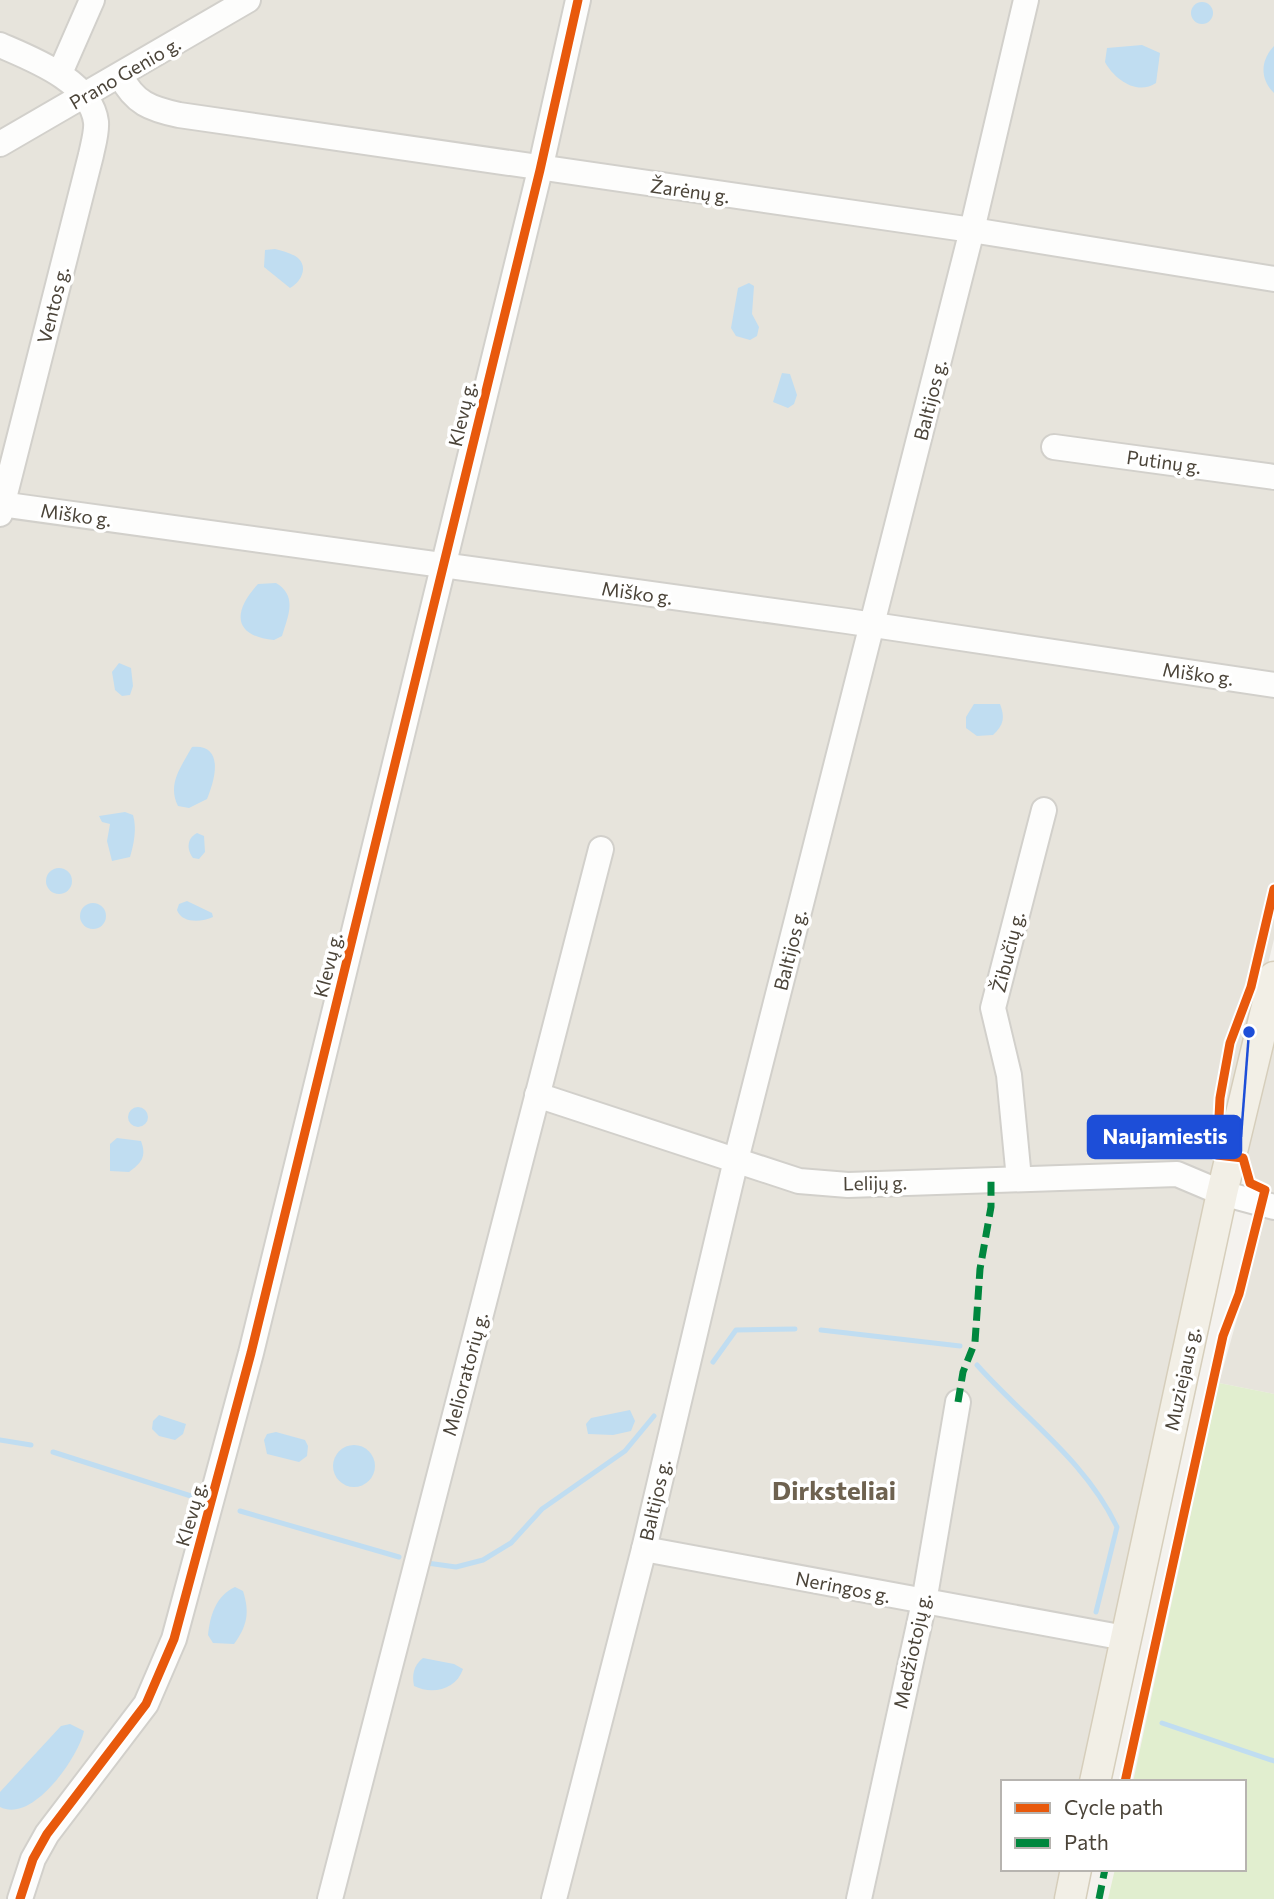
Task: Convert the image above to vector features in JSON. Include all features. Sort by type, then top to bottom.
[{"type":"main road","name":"Muziejaus g.","points":[[1095,1780],[1222,1193],[1274,977]]},
{"type":"main road","points":[[1070,1899],[1076,1871]]},
{"type":"street","points":[[60,73],[92,0]]},
{"type":"street","name":"Prano Genio g.","points":[[0,144],[84,98],[248,0]]},
{"type":"street","name":"Klevų g.","points":[[20,1899],[33,1859],[47,1834],[146,1704],[174,1639],[222,1469],[540,170],[578,0]]},
{"type":"street","name":"Baltijos g.","points":[[554,1899],[644,1549],[736,1160],[874,625],[1026,0]]},
{"type":"street","points":[[0,45],[60,73],[84,98]]},
{"type":"street","name":"Žarėnų g.","points":[[121,76],[135,98],[154,109],[540,170],[972,230],[1274,279]]},
{"type":"street","name":"Ventos g.","points":[[1,508],[91,155],[96,121],[84,98]]},
{"type":"street","name":"Putinų g.","points":[[1054,447],[1274,477]]},
{"type":"street","name":"Miško g.","points":[[1,508],[874,625],[1274,685]]},
{"type":"street","name":"Žibučių g.","points":[[1019,1179],[1009,1075],[993,1008],[1044,810]]},
{"type":"street","name":"Melioratorių g.","points":[[330,1899],[601,849]]},
{"type":"street","name":"Lelijų g.","points":[[537,1095],[799,1181],[848,1185],[1177,1174],[1222,1193],[1274,1207]]},
{"type":"street","name":"Medžiotojų g.","points":[[859,1899],[924,1602],[958,1402]]},
{"type":"street","name":"Neringos g.","points":[[644,1549],[1125,1638]]},
{"type":"shaded area","points":[[0,0],[1274,0],[1274,939],[1218,1174],[1083,1780],[1001,1780],[1001,1871],[1063,1871],[1057,1899],[0,1899]]},
{"type":"shaded area","points":[[1274,1029],[1274,1394],[1219,1383],[1266,1215],[1245,1184],[1246,1146]]},
{"type":"green space","points":[[1219,1383],[1274,1394],[1274,1899],[1108,1899],[1115,1871],[1246,1871],[1246,1780],[1133,1780]]},
{"type":"water","points":[[1202,2],[1210,5],[1213,13],[1210,21],[1202,24],[1194,21],[1191,13],[1194,5]]},
{"type":"water","points":[[1142,45],[1160,53],[1156,83],[1141,88],[1120,80],[1105,62],[1107,48]]},
{"type":"water","points":[[1274,46],[1274,93],[1266,82],[1264,64]]},
{"type":"water","points":[[275,249],[298,258],[303,266],[302,275],[290,288],[264,267],[265,250]]},
{"type":"water","points":[[749,283],[754,286],[752,314],[759,327],[757,336],[750,340],[736,336],[731,328],[738,288]]},
{"type":"water","points":[[782,373],[790,374],[797,395],[794,404],[788,408],[773,402]]},
{"type":"water","points":[[276,583],[283,588],[289,600],[287,621],[282,636],[274,640],[260,638],[244,628],[241,613],[258,584]]},
{"type":"water","points":[[119,663],[131,668],[133,686],[130,695],[122,696],[115,690],[112,672]]},
{"type":"water","points":[[974,704],[1000,704],[1002,721],[993,735],[977,736],[966,728],[966,717]]},
{"type":"water","points":[[192,747],[209,751],[215,765],[207,799],[189,808],[178,806],[174,790],[177,776]]},
{"type":"water","points":[[125,812],[133,815],[134,820],[135,836],[130,857],[112,861],[107,841],[110,824],[102,822],[99,816]]},
{"type":"water","points":[[197,833],[204,836],[205,852],[199,859],[193,858],[189,848],[189,841]]},
{"type":"water","points":[[59,868],[68,872],[72,881],[68,890],[59,894],[50,890],[46,881],[50,872]]},
{"type":"water","points":[[187,901],[212,913],[213,917],[198,921],[183,918],[177,910],[179,904]]},
{"type":"water","points":[[93,903],[102,907],[106,916],[102,925],[93,929],[84,925],[80,916],[84,907]]},
{"type":"water","points":[[138,1107],[145,1110],[148,1117],[145,1124],[138,1127],[131,1124],[128,1117],[131,1110]]},
{"type":"water","points":[[117,1138],[141,1141],[142,1159],[129,1172],[110,1171],[110,1144]]},
{"type":"water","points":[[630,1410],[635,1421],[631,1431],[613,1435],[588,1434],[586,1424],[591,1418]]},
{"type":"water","points":[[159,1415],[186,1424],[183,1434],[175,1440],[159,1436],[152,1429],[153,1421]]},
{"type":"water","points":[[276,1432],[305,1440],[308,1446],[307,1456],[299,1462],[267,1454],[264,1440],[267,1434]]},
{"type":"water","points":[[354,1445],[369,1451],[375,1466],[369,1481],[354,1487],[339,1481],[333,1466],[339,1451]]},
{"type":"water","points":[[235,1587],[243,1591],[245,1599],[247,1613],[242,1631],[234,1644],[213,1643],[208,1635],[212,1613],[223,1595]]},
{"type":"water","points":[[423,1658],[454,1664],[463,1669],[455,1682],[443,1689],[421,1689],[414,1686],[413,1674]]},
{"type":"water","points":[[70,1724],[84,1731],[73,1757],[52,1786],[26,1806],[13,1810],[0,1807],[0,1792],[61,1726]]},
{"type":"waterway","points":[[713,1362],[736,1330],[795,1329]]},
{"type":"waterway","points":[[821,1330],[960,1346]]},
{"type":"waterway","points":[[977,1365],[1071,1461],[1104,1503],[1117,1527],[1096,1612]]},
{"type":"waterway","points":[[427,1563],[456,1567],[483,1560],[511,1543],[542,1509],[625,1451],[654,1416]]},
{"type":"waterway","points":[[0,1440],[31,1445]]},
{"type":"waterway","points":[[53,1452],[191,1496]]},
{"type":"waterway","points":[[240,1511],[399,1557]]},
{"type":"waterway","points":[[1162,1723],[1274,1761]]},
{"type":"marked path","points":[[958,1402],[963,1372],[975,1342],[980,1269],[991,1207],[991,1180]]},
{"type":"marked path","points":[[1099,1899],[1105,1871]]},
{"type":"cycle path","points":[[20,1899],[33,1859],[47,1834],[146,1704],[174,1639],[251,1353],[540,170],[578,0]]},
{"type":"cycle path","points":[[1125,1780],[1223,1336],[1239,1294],[1265,1190],[1250,1183],[1243,1158],[1217,1155],[1220,1098],[1230,1043],[1251,987],[1274,889]]},
{"type":"place","name":"Naujamiestis","points":[[1249,1032]]},
{"type":"district","name":"Dirksteliai","points":[[834,1491]]}]
